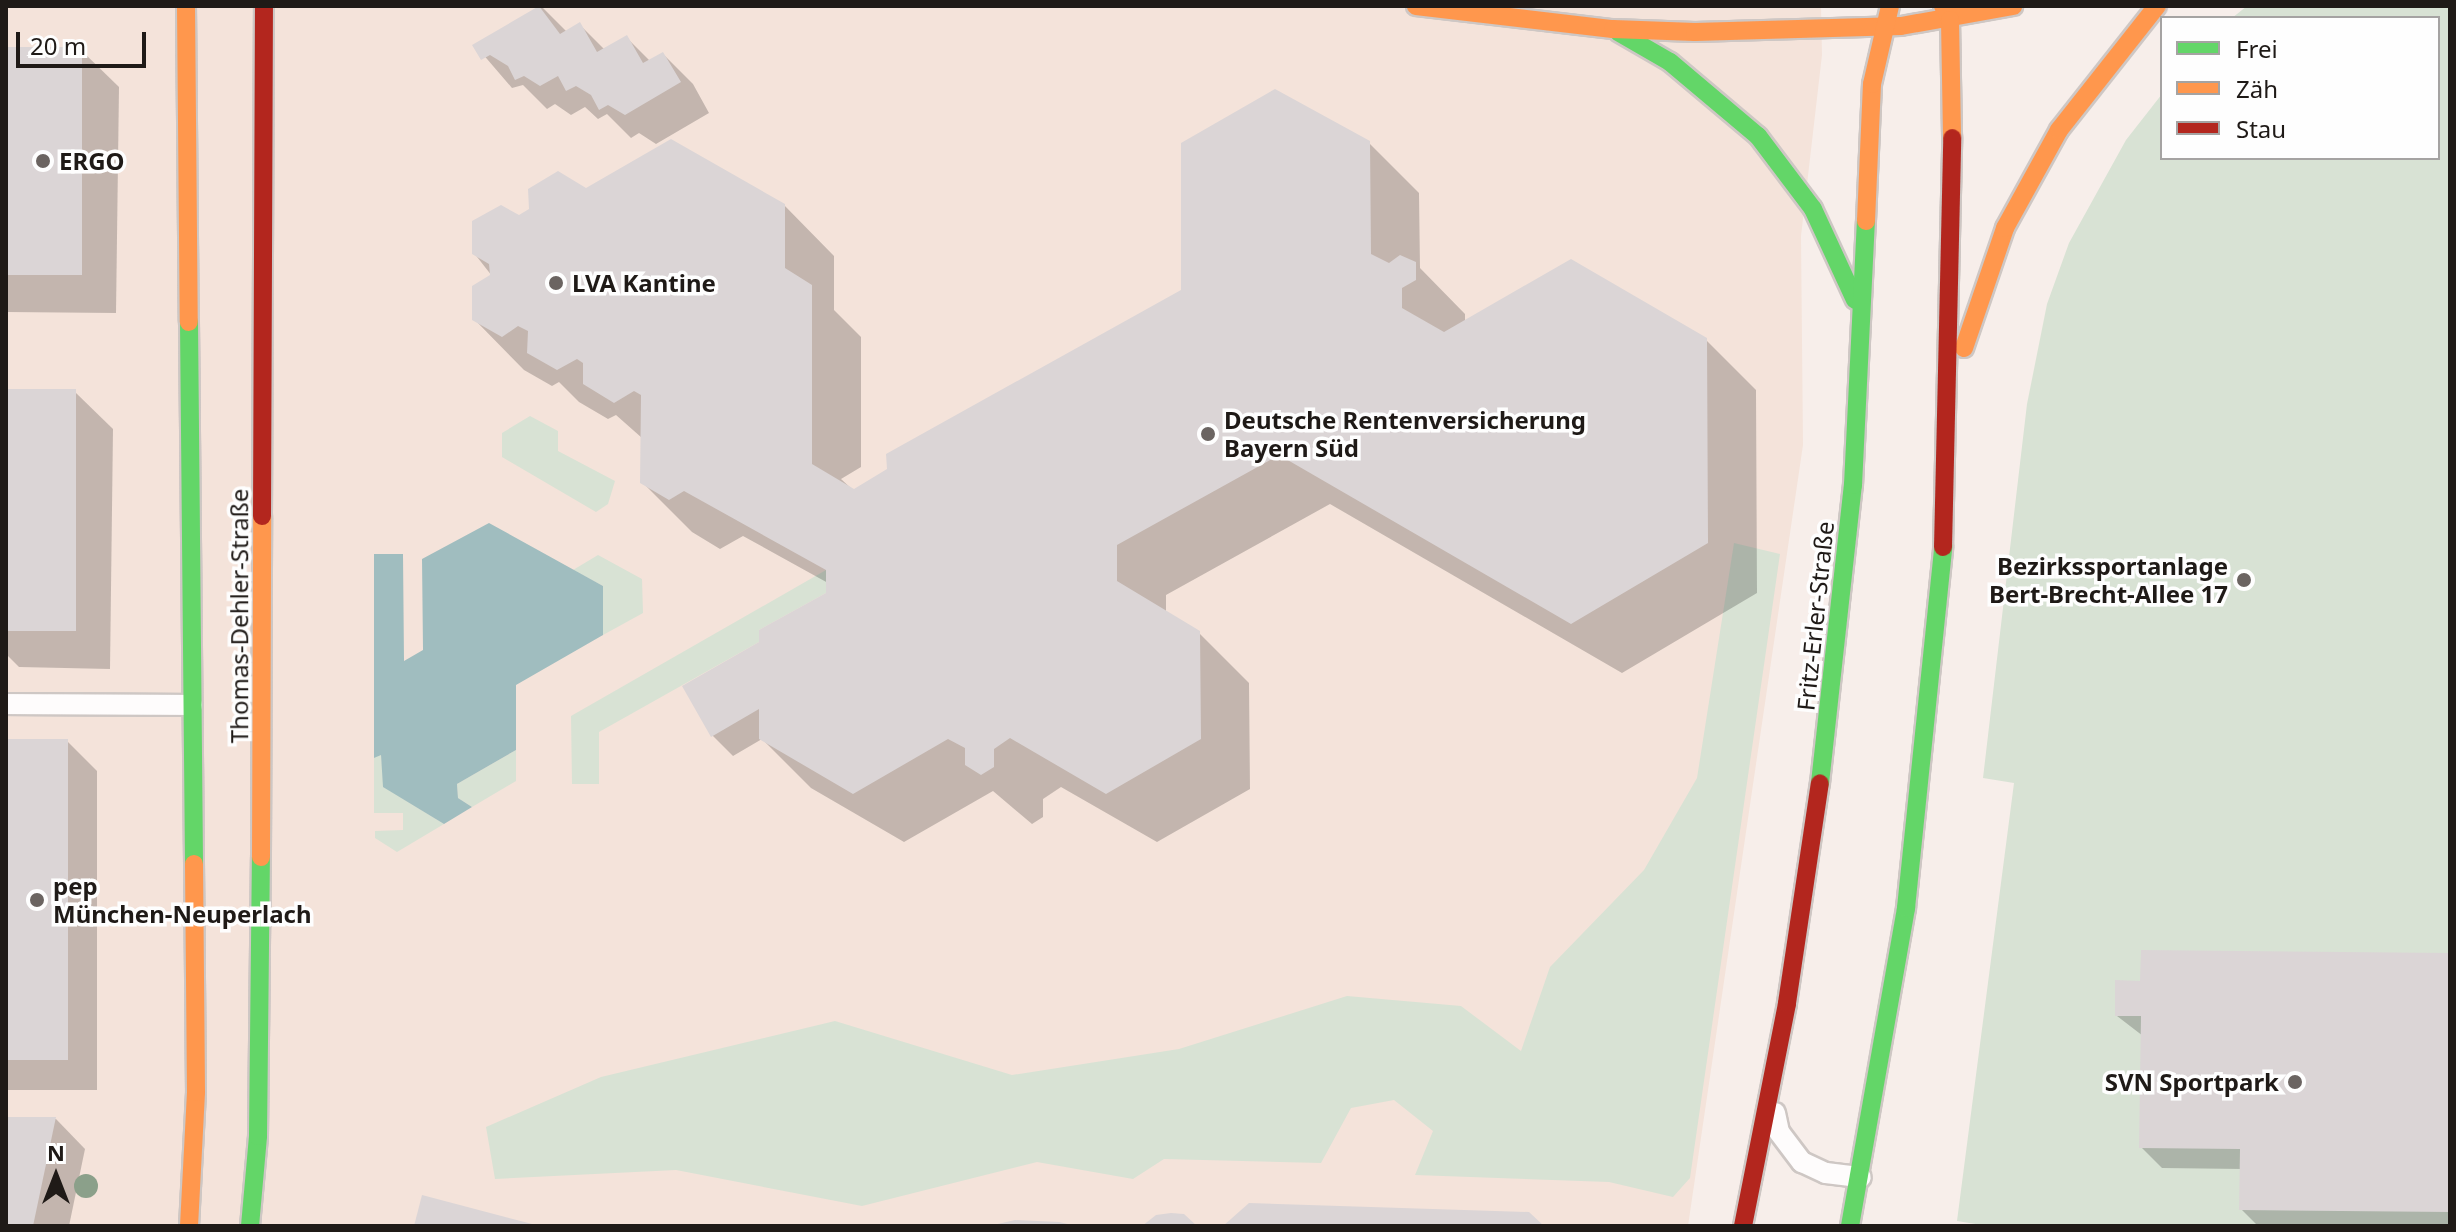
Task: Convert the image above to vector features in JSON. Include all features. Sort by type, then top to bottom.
[{"type":"main road","name":"Thomas-Dehler-Straße","points":[[186,6],[196,1118],[189,1226]]},
{"type":"main road","name":"Thomas-Dehler-Straße","points":[[250,1226],[258,1136],[261,898],[264,6]]},
{"type":"main road","points":[[1416,6],[1613,29],[1884,27],[1946,13],[2013,6]]},
{"type":"main road","name":"Fritz-Erler-Straße","points":[[1743,1226],[1771,1094],[1822,773],[1853,485],[1870,107],[1890,6]]},
{"type":"main road","points":[[1950,392],[2005,228],[2059,130],[2114,54],[2157,6]]},
{"type":"main road","points":[[1850,1226],[1861,1177],[1919,819],[1942,562],[1950,392],[1946,13]]},
{"type":"main road","points":[[1613,29],[1670,62],[1758,136],[1817,217],[1861,322]]},
{"type":"lane","points":[[6,704],[192,705]]},
{"type":"lane","points":[[1771,1094],[1779,1132],[1802,1162],[1826,1173],[1861,1177]]},
{"type":"shaded area","points":[[6,6],[1821,6],[1822,55],[1801,236],[1803,445],[1688,1226],[6,1226]]},
{"type":"green space","name":"Bezirkssportanlage Bert-Brecht-Allee 17","points":[[2247,6],[2450,6],[2450,1226],[1988,1226],[1957,1221],[2014,783],[1983,778],[2027,404],[2047,304],[2069,243],[2126,140],[2160,97],[2160,160],[2440,160],[2440,16],[2234,16]]},
{"type":"green space","points":[[530,416],[558,431],[558,451],[615,481],[608,504],[596,512],[502,457],[502,433]]},
{"type":"green space","points":[[1734,543],[1780,554],[1690,1178],[1673,1197],[1609,1182],[1415,1175],[1433,1131],[1394,1100],[1351,1108],[1321,1163],[1164,1159],[1133,1179],[1037,1162],[862,1206],[676,1170],[495,1179],[486,1127],[601,1077],[835,1021],[1012,1075],[1179,1049],[1347,996],[1461,1006],[1521,1051],[1550,967],[1644,870],[1697,778]]},
{"type":"green space","points":[[598,555],[642,579],[643,613],[603,635],[603,586],[573,570]]},
{"type":"green space","points":[[826,570],[826,593],[759,630],[759,642],[599,732],[599,784],[572,784],[571,716]]},
{"type":"green space","points":[[516,750],[516,781],[472,807],[458,798],[457,784]]},
{"type":"green space","points":[[381,754],[384,787],[444,824],[397,852],[375,838],[375,831],[403,830],[403,813],[374,813],[374,758]]},
{"type":"water","points":[[489,523],[603,586],[603,635],[516,685],[516,750],[457,784],[458,798],[472,807],[444,824],[383,787],[381,755],[374,758],[374,554],[403,554],[404,661],[423,650],[422,559]]},
{"type":"building","points":[[539,6],[560,34],[580,22],[597,52],[627,35],[643,63],[663,52],[681,82],[625,115],[608,105],[599,110],[591,95],[576,86],[566,91],[558,76],[540,86],[524,76],[515,80],[508,66],[490,55],[481,60],[472,45]]},
{"type":"building","name":"ERGO","points":[[6,47],[82,47],[82,275],[6,275]]},
{"type":"building","points":[[1275,89],[1370,141],[1371,254],[1389,263],[1400,255],[1416,262],[1416,280],[1402,288],[1402,308],[1444,332],[1571,259],[1707,338],[1708,543],[1571,624],[1279,455],[1117,545],[1117,581],[1200,631],[1201,739],[1106,794],[1010,738],[994,749],[994,767],[981,775],[965,765],[965,748],[948,739],[853,794],[759,739],[759,709],[711,737],[682,686],[759,642],[759,630],[826,593],[826,570],[684,491],[669,500],[640,483],[641,395],[634,391],[614,403],[583,384],[583,363],[577,359],[557,370],[527,353],[528,331],[518,326],[502,337],[472,320],[472,286],[490,275],[489,264],[472,254],[472,221],[501,205],[519,215],[529,209],[528,189],[558,171],[586,188],[671,139],[785,204],[785,268],[812,285],[812,464],[854,489],[887,469],[886,454],[1181,290],[1181,143]]},
{"type":"building","points":[[6,389],[76,389],[76,631],[6,631]]},
{"type":"building","name":"pep München-Neuperlach","points":[[6,739],[68,739],[68,1060],[6,1060]]},
{"type":"building","name":"SVN Sportpark","points":[[2141,950],[2450,953],[2450,1212],[2239,1210],[2240,1149],[2139,1148],[2141,1016],[2115,1016],[2115,980],[2140,981]]},
{"type":"building","points":[[6,1117],[56,1117],[33,1226],[6,1226]]},
{"type":"building","points":[[422,1195],[536,1225],[536,1226],[414,1226]]},
{"type":"building","points":[[1249,1203],[1529,1212],[1544,1226],[1223,1226]]},
{"type":"building","points":[[1184,1214],[1197,1226],[1142,1226],[1156,1215]]},
{"type":"building","points":[[1015,1220],[1059,1222],[1072,1225],[989,1226]]},
{"type":"traffic: fast","points":[[1618,32],[1670,62],[1758,136],[1813,209],[1855,300]]},
{"type":"traffic: fast","points":[[1820,783],[1853,485],[1866,221]]},
{"type":"traffic: fast","points":[[189,322],[194,864]]},
{"type":"traffic: fast","points":[[1850,1226],[1906,908],[1943,547]]},
{"type":"traffic: fast","points":[[250,1226],[258,1136],[261,857]]},
{"type":"traffic: slow","points":[[186,6],[189,322]]},
{"type":"traffic: slow","points":[[1416,6],[1613,29],[1695,32],[1901,26],[2013,6]]},
{"type":"traffic: slow","points":[[1866,221],[1872,84],[1890,6]]},
{"type":"traffic: slow","points":[[1943,6],[1950,20],[1952,138]]},
{"type":"traffic: slow","points":[[1964,348],[2005,228],[2059,130],[2157,6]]},
{"type":"traffic: slow","points":[[261,857],[262,516]]},
{"type":"traffic: slow","points":[[189,1226],[196,1092],[194,864]]},
{"type":"traffic: jam","points":[[262,516],[264,6]]},
{"type":"traffic: jam","points":[[1943,547],[1952,138]]},
{"type":"traffic: jam","points":[[1743,1226],[1787,1003],[1820,783]]},
{"type":"place","name":"ERGO","points":[[43,161]]},
{"type":"place","name":"LVA Kantine","points":[[556,283]]},
{"type":"place","name":"Deutsche Rentenversicherung Bayern Süd","points":[[1208,434]]},
{"type":"place","name":"Bezirkssportanlage Bert-Brecht-Allee 17","points":[[2244,580]]},
{"type":"place","name":"pep München-Neuperlach","points":[[37,900]]},
{"type":"place","name":"SVN Sportpark","points":[[2295,1082]]}]
